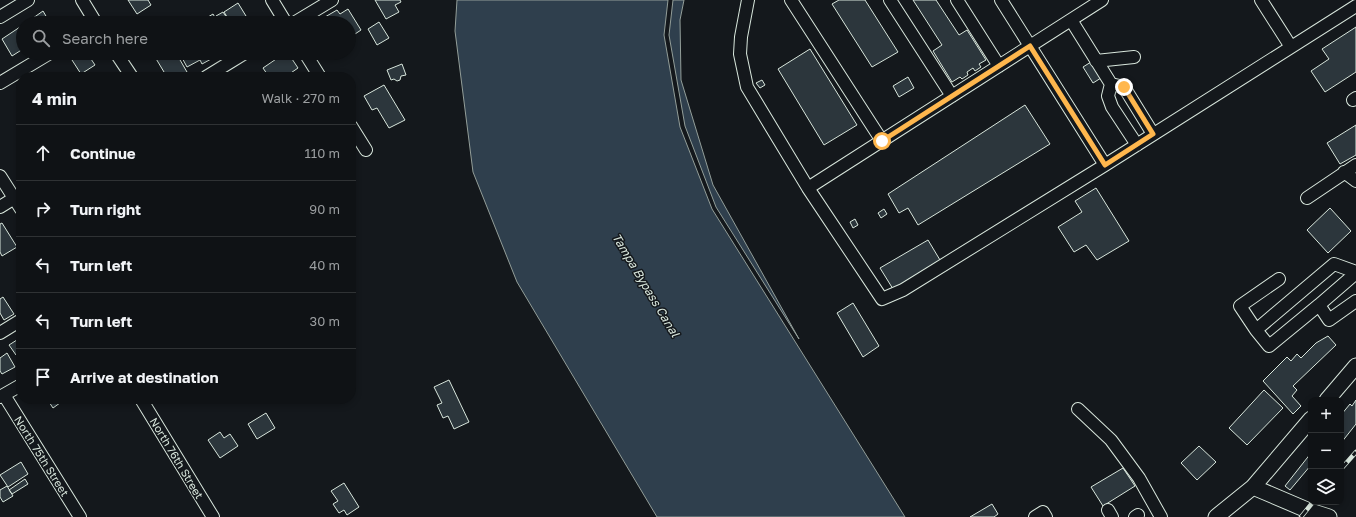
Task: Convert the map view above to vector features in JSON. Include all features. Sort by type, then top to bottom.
[{"type":"main road","points":[[1330,397],[1356,366]]},
{"type":"main road","points":[[1216,517],[1253,487],[1308,423]]},
{"type":"main road","points":[[1253,487],[1307,510],[1329,517]]},
{"type":"street","points":[[0,17],[28,0]]},
{"type":"street","points":[[82,0],[92,16]]},
{"type":"street","points":[[272,0],[282,16]]},
{"type":"street","points":[[306,16],[332,0]]},
{"type":"street","points":[[748,0],[741,37],[740,54],[747,87],[808,188],[882,299],[903,290],[1137,145],[1356,6]]},
{"type":"street","points":[[791,0],[882,141]]},
{"type":"street","points":[[890,0],[952,96]]},
{"type":"street","points":[[958,0],[999,66]]},
{"type":"street","points":[[1001,0],[1105,165]]},
{"type":"street","points":[[808,188],[1102,0]]},
{"type":"street","points":[[1261,0],[1291,47]]},
{"type":"street","points":[[1070,20],[1111,84],[1124,87],[1153,134]]},
{"type":"street","points":[[1096,61],[1134,57]]},
{"type":"street","points":[[18,72],[38,60]]},
{"type":"street","points":[[121,60],[129,72]]},
{"type":"street","points":[[214,72],[234,60]]},
{"type":"street","points":[[309,60],[317,72]]},
{"type":"street","points":[[0,83],[16,73]]},
{"type":"street","points":[[1111,84],[1108,96],[1110,101],[1137,145]]},
{"type":"street","points":[[356,134],[366,150]]},
{"type":"street","points":[[1307,198],[1356,165]]},
{"type":"street","points":[[1344,172],[1356,180]]},
{"type":"street","points":[[0,176],[16,195]]},
{"type":"street","points":[[0,207],[16,197]]},
{"type":"street","points":[[1256,330],[1334,264],[1356,272],[1269,346],[1256,330],[1240,306],[1278,280]]},
{"type":"street","points":[[1319,305],[1328,320],[1356,301]]},
{"type":"street","points":[[0,333],[16,323]]},
{"type":"street","points":[[2,396],[16,387]]},
{"type":"street","name":"North 75th Street","points":[[2,396],[80,517]]},
{"type":"street","name":"North 76th Street","points":[[144,404],[213,517]]},
{"type":"street","points":[[1078,410],[1111,440],[1139,478],[1161,517]]},
{"type":"street","points":[[1035,517],[1043,512],[1046,517]]},
{"type":"water","name":"Tampa Bypass Canal","points":[[457,0],[668,0],[664,35],[680,127],[712,209],[905,517],[657,517],[517,282],[473,172],[455,31]]},
{"type":"water","points":[[673,0],[684,0],[680,20],[681,80],[713,185],[799,339],[716,207],[685,126],[669,35]]},
{"type":"building","points":[[128,0],[148,0],[151,5],[137,14]]},
{"type":"building","points":[[375,0],[400,0],[401,2],[395,5],[399,12],[386,19]]},
{"type":"building","points":[[839,0],[865,0],[898,52],[872,67],[832,4]]},
{"type":"building","points":[[913,0],[936,0],[959,35],[967,30],[986,60],[979,64],[981,67],[975,71],[973,68],[967,72],[968,75],[962,79],[960,77],[952,82],[933,51],[942,45]]},
{"type":"building","points":[[238,3],[246,16],[227,16],[224,12]]},
{"type":"building","points":[[348,9],[352,16],[327,16],[337,10],[340,14]]},
{"type":"building","points":[[43,11],[46,16],[36,16]]},
{"type":"building","points":[[223,12],[226,16],[216,16]]},
{"type":"building","points":[[356,22],[361,30],[356,33]]},
{"type":"building","points":[[379,22],[389,38],[377,45],[368,29]]},
{"type":"building","points":[[1356,27],[1356,72],[1325,92],[1311,71],[1329,59],[1322,49]]},
{"type":"building","points":[[16,30],[16,53],[12,56],[2,39]]},
{"type":"building","points":[[810,49],[857,125],[824,145],[778,69]]},
{"type":"building","points":[[72,60],[92,60],[95,65],[84,72],[80,72]]},
{"type":"building","points":[[157,60],[180,60],[187,72],[164,72]]},
{"type":"building","points":[[183,60],[200,60],[187,67]]},
{"type":"building","points":[[200,60],[209,60],[202,64]]},
{"type":"building","points":[[275,60],[293,60],[298,68],[292,72],[266,72],[263,68]]},
{"type":"building","points":[[1091,62],[1101,78],[1093,83],[1083,67]]},
{"type":"building","points":[[402,64],[406,75],[401,76],[400,80],[397,81],[394,79],[391,80],[387,70]]},
{"type":"building","points":[[908,77],[914,88],[899,97],[893,86]]},
{"type":"building","points":[[762,80],[765,85],[760,88],[756,83]]},
{"type":"building","points":[[384,85],[405,120],[389,128],[377,108],[372,110],[364,96]]},
{"type":"building","points":[[1025,105],[1050,144],[918,225],[908,208],[899,213],[888,194]]},
{"type":"building","points":[[1356,125],[1356,155],[1340,164],[1327,143]]},
{"type":"building","points":[[1096,188],[1129,241],[1097,260],[1086,245],[1074,252],[1058,227],[1082,212],[1075,201]]},
{"type":"building","points":[[1330,208],[1351,231],[1328,253],[1307,230]]},
{"type":"building","points":[[884,209],[887,214],[881,218],[878,213]]},
{"type":"building","points":[[855,219],[858,225],[853,228],[850,222]]},
{"type":"building","points":[[2,223],[16,245],[16,248],[2,256],[0,252],[0,224]]},
{"type":"building","points":[[928,240],[940,260],[893,289],[880,268]]},
{"type":"building","points":[[3,297],[14,314],[4,320],[0,313],[0,299]]},
{"type":"building","points":[[853,303],[879,346],[863,357],[837,313]]},
{"type":"building","points":[[1328,336],[1336,345],[1293,386],[1297,390],[1292,396],[1301,406],[1293,414],[1263,381],[1287,357],[1291,361],[1297,354],[1301,358],[1316,343]]},
{"type":"building","points":[[16,341],[16,355],[9,345]]},
{"type":"building","points":[[7,353],[15,367],[2,374],[0,371],[0,358]]},
{"type":"building","points":[[449,380],[469,422],[454,429],[448,416],[443,418],[437,405],[442,403],[434,387]]},
{"type":"building","points":[[1264,390],[1283,408],[1247,445],[1229,428]]},
{"type":"building","points":[[1356,400],[1356,424],[1344,439],[1344,411],[1350,404],[1352,406]]},
{"type":"building","points":[[50,404],[58,404],[53,408]]},
{"type":"building","points":[[266,413],[275,428],[257,439],[248,424]]},
{"type":"building","points":[[220,432],[224,438],[230,434],[238,446],[220,458],[208,440]]},
{"type":"building","points":[[1199,446],[1216,462],[1197,480],[1181,463]]},
{"type":"building","points":[[1308,457],[1308,469],[1290,490],[1285,486]]},
{"type":"building","points":[[21,462],[28,474],[8,487],[0,475]]},
{"type":"building","points":[[1123,468],[1135,486],[1103,506],[1091,487]]},
{"type":"building","points":[[25,479],[28,484],[12,494],[9,490]]},
{"type":"building","points":[[344,483],[359,507],[347,515],[344,510],[339,513],[333,504],[338,501],[331,491]]},
{"type":"building","points":[[7,486],[13,496],[3,502],[0,497],[0,490]]},
{"type":"building","points":[[992,504],[998,514],[994,517],[970,517]]},
{"type":"railway","points":[[1344,466],[1356,452]]},
{"type":"railway","points":[[1301,517],[1311,505]]},
{"type":"route","points":[[882,141],[1030,46],[1105,165],[1153,134],[1124,87]]}]
